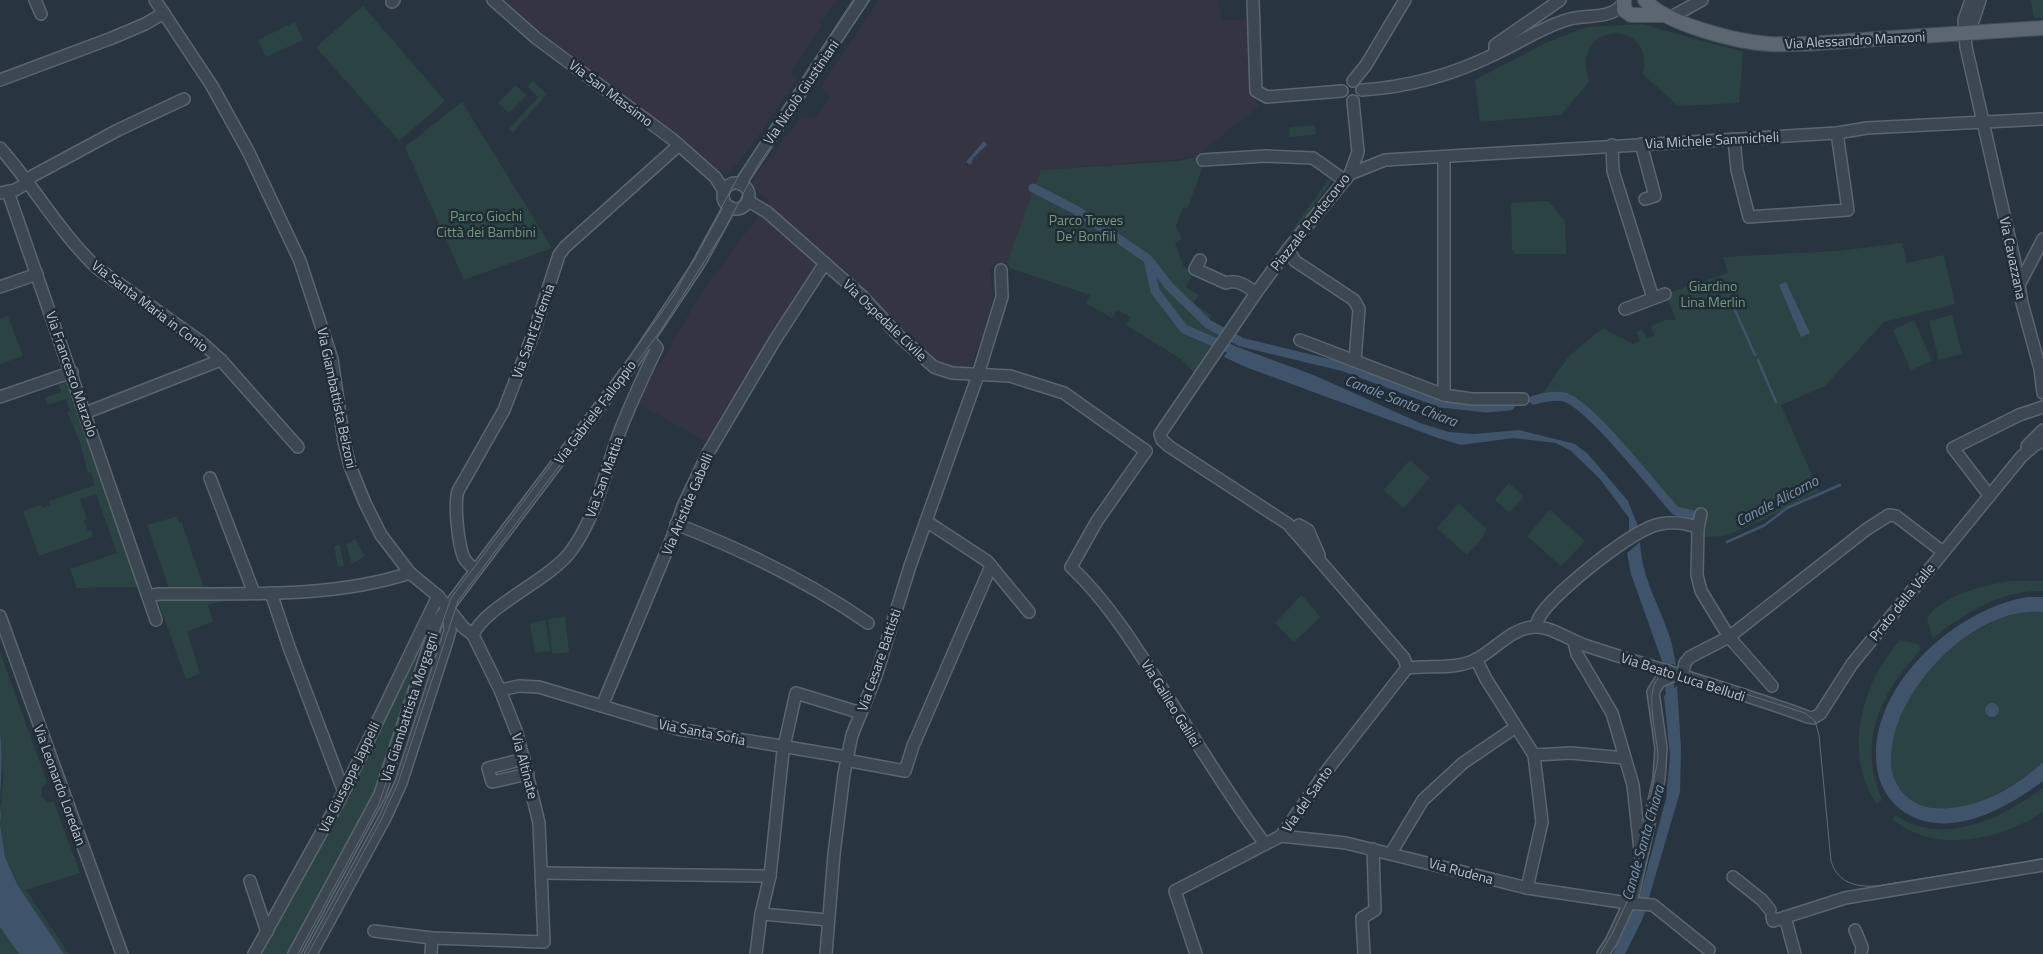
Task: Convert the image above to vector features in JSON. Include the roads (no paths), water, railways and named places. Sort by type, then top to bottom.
[{"type":"main road","name":"Via Alessandro Manzoni","points":[[1645,0],[1651,7],[1671,17],[1721,35],[1770,44],[2043,28]]},
{"type":"main road","points":[[1623,1],[1625,12],[1634,15],[1645,8],[1645,0]]},
{"type":"main road","name":"Via Alessandro Manzoni","points":[[1634,15],[1652,14],[1671,17]]},
{"type":"street","points":[[35,0],[41,14]]},
{"type":"street","name":"Via Giambattista Belzoni","points":[[155,0],[212,86],[248,152],[300,261],[332,359],[350,466],[364,503],[381,535],[410,573],[438,596],[449,608]]},
{"type":"street","name":"Via San Massimo","points":[[493,0],[536,38],[679,145],[715,176],[724,191]]},
{"type":"street","name":"Via Nicolò Giustiniani","points":[[740,184],[862,0]]},
{"type":"street","points":[[1253,0],[1256,91],[1263,95],[1318,94],[1342,91]]},
{"type":"street","points":[[1342,91],[1347,83],[1353,81],[1366,65],[1405,0]]},
{"type":"street","points":[[1495,54],[1495,46],[1560,0]]},
{"type":"street","points":[[1671,17],[1702,0]]},
{"type":"street","points":[[1964,33],[1964,20],[1971,0]]},
{"type":"street","points":[[1964,33],[1973,20],[1980,0]]},
{"type":"street","name":"Via Alessandro Manzoni","points":[[1595,16],[1613,12],[1623,1]]},
{"type":"street","points":[[0,80],[112,38],[145,24],[164,13]]},
{"type":"street","name":"Via Alessandro Manzoni","points":[[1362,90],[1437,78],[1495,54],[1570,19],[1634,15]]},
{"type":"street","name":"Via Cavazzana","points":[[1964,33],[2027,325],[2042,371],[2043,393]]},
{"type":"street","points":[[1342,91],[1345,98],[1353,101],[1359,97],[1362,90],[1359,84],[1353,81]]},
{"type":"street","name":"Via Francesco Marzolo","points":[[156,620],[72,372],[37,274],[4,193],[118,130],[184,99]]},
{"type":"street","name":"Piazzale Pontecorvo","points":[[1163,439],[1200,376],[1256,293],[1288,249],[1347,177],[1358,152],[1353,101]]},
{"type":"street","name":"Via Michele Sanmicheli","points":[[1347,177],[1380,161],[1612,145],[1837,133],[1867,128],[2043,119]]},
{"type":"street","points":[[1734,139],[1737,170],[1749,217],[1848,210],[1837,133]]},
{"type":"street","points":[[1641,144],[1655,196],[1645,199]]},
{"type":"street","name":"Via Sant'Eufemia","points":[[475,570],[463,556],[456,506],[458,491],[504,410],[535,329],[559,255],[565,247],[679,145]]},
{"type":"street","points":[[1612,145],[1614,172],[1653,298]]},
{"type":"street","points":[[0,148],[28,180]]},
{"type":"street","name":"Via Michele Sanmicheli","points":[[1358,152],[1380,161]]},
{"type":"street","points":[[1203,160],[1265,156],[1313,158],[1347,177]]},
{"type":"street","points":[[1444,157],[1444,395]]},
{"type":"street","name":"Via Santa Maria in Conio","points":[[28,180],[84,257],[185,329],[221,360],[298,447]]},
{"type":"street","points":[[740,184],[748,192],[748,201],[740,208],[730,207],[724,202],[724,191],[729,185],[740,184]]},
{"type":"street","name":"Via Ospedale Civile","points":[[748,201],[767,212],[825,262],[868,301],[899,336],[934,367],[952,373],[978,376],[1010,376],[1064,393],[1146,451]]},
{"type":"street","name":"Via Gabriele Falloppio","points":[[449,608],[475,570],[649,339],[700,262],[730,207]]},
{"type":"street","points":[[2019,285],[2043,239]]},
{"type":"street","points":[[1288,249],[1295,261],[1354,300],[1359,309],[1355,361]]},
{"type":"street","points":[[1200,260],[1196,269],[1226,283],[1238,282],[1256,293]]},
{"type":"street","name":"Via Aristide Gabelli","points":[[602,706],[672,538],[676,524],[708,453],[775,340],[825,262]]},
{"type":"street","name":"Via Cesare Battisti","points":[[826,954],[834,854],[847,757],[852,735],[886,646],[926,521],[978,376],[1002,297],[1001,270]]},
{"type":"street","points":[[0,287],[37,274]]},
{"type":"street","points":[[1625,309],[1665,294]]},
{"type":"street","name":"Via San Mattia","points":[[473,635],[478,626],[498,608],[521,593],[570,553],[600,496],[616,442],[656,348],[649,339]]},
{"type":"street","points":[[1300,340],[1444,395],[1472,399],[1523,398]]},
{"type":"street","points":[[86,413],[221,360]]},
{"type":"street","points":[[0,397],[72,372]]},
{"type":"street","points":[[1989,495],[1951,445],[2043,406]]},
{"type":"street","name":"Prato della Valle","points":[[1820,714],[1848,668],[2042,433]]},
{"type":"street","points":[[1146,451],[1163,439],[1288,524],[1404,658],[1407,668],[1456,666],[1476,659],[1518,632],[1536,627],[1542,613],[1554,599],[1628,538],[1660,524],[1689,524],[1699,520],[1697,575],[1701,591],[1729,637],[1772,686]]},
{"type":"street","name":"Via Galileo Galilei","points":[[1146,451],[1096,521],[1071,567],[1091,586],[1141,656],[1238,806],[1265,844]]},
{"type":"street","points":[[210,478],[254,593]]},
{"type":"street","points":[[1602,954],[1632,906],[1661,767],[1660,738],[1652,696],[1659,675],[1678,676],[1690,657],[1729,637],[1867,529],[1889,515],[1896,516],[1943,552]]},
{"type":"street","points":[[926,521],[981,556],[1028,612]]},
{"type":"street","points":[[676,524],[736,549],[788,574],[868,623]]},
{"type":"street","name":"Via Santa Sofia","points":[[500,690],[519,686],[539,687],[678,729],[847,757],[851,761],[905,772],[913,746],[991,566]]},
{"type":"street","points":[[148,596],[160,594],[271,593],[342,589],[410,573]]},
{"type":"street","points":[[271,593],[324,741],[342,787],[346,788]]},
{"type":"street","name":"Via Giuseppe Jappelli","points":[[254,954],[346,788],[438,596]]},
{"type":"street","name":"Via Altinate","points":[[432,938],[544,942],[543,873],[539,823],[517,733],[500,690],[473,635],[463,627],[449,608]]},
{"type":"street","name":"Via Giambattista Morgagni","points":[[294,954],[380,794],[437,622],[449,608]]},
{"type":"street","name":"Via Giambattista Morgagni","points":[[311,954],[385,818],[401,783],[450,631],[449,608]]},
{"type":"street","name":"Via Leonardo Loredan","points":[[0,616],[122,954]]},
{"type":"street","name":"Via Beato Luca Belludi","points":[[1536,627],[1659,675]]},
{"type":"street","points":[[1574,642],[1577,654],[1612,713],[1633,785],[1641,863]]},
{"type":"street","points":[[1476,659],[1486,679],[1534,755],[1542,822],[1528,888]]},
{"type":"street","name":"Via del Santo","points":[[1196,954],[1175,891],[1281,836],[1328,769],[1407,668]]},
{"type":"street","name":"Via Beato Luca Belludi","points":[[1678,676],[1808,717],[1813,718],[1820,714]]},
{"type":"street","points":[[756,954],[761,914],[770,876],[784,746],[796,693],[861,713]]},
{"type":"street","points":[[1391,853],[1423,800],[1463,764],[1516,727]]},
{"type":"street","points":[[1534,755],[1571,753],[1625,758]]},
{"type":"street","points":[[524,760],[488,768],[492,782],[528,774]]},
{"type":"street","name":"Via Rudena","points":[[1281,836],[1346,843],[1528,888],[1632,906],[1653,905],[1709,950]]},
{"type":"street","points":[[1364,954],[1362,918],[1375,910],[1373,849]]},
{"type":"street","points":[[1733,877],[1762,900],[1772,916],[1785,917],[1845,898],[2043,865]]},
{"type":"street","points":[[543,873],[770,876]]},
{"type":"street","points":[[250,881],[267,932]]},
{"type":"street","points":[[761,914],[828,920]]},
{"type":"street","points":[[1785,917],[1795,954]]},
{"type":"street","points":[[1855,930],[1862,947],[1861,954]]},
{"type":"street","points":[[374,931],[432,938],[431,954]]},
{"type":"waterway","points":[[1033,188],[1076,210],[1148,259],[1169,286],[1208,324],[1241,342],[1344,367],[1441,403],[1486,408],[1510,406]]},
{"type":"waterway","name":"Canale Santa Chiara","points":[[1148,259],[1155,291],[1184,329],[1240,353]]},
{"type":"waterway","points":[[1734,308],[1755,355]]},
{"type":"waterway","points":[[1758,360],[1776,402]]},
{"type":"waterway","points":[[1534,400],[1560,396],[1575,403],[1589,414],[1620,446],[1676,511],[1703,517]]},
{"type":"waterway","points":[[1525,402],[1534,400]]},
{"type":"waterway","points":[[1510,406],[1518,404]]},
{"type":"waterway","name":"Canale Alicorno","points":[[1727,542],[1765,525],[1787,508],[1840,485]]},
{"type":"waterway","name":"Canale Santa Chiara","points":[[1666,652],[1671,701]]},
{"type":"tram line","points":[[585,419],[674,295],[739,175],[853,0]]},
{"type":"tram line","points":[[308,954],[381,820],[398,783],[458,601],[661,330],[725,229],[758,165],[870,0]]},
{"type":"tram line","points":[[298,954],[378,806],[451,598],[566,445]]},
{"type":"tram line","points":[[1600,954],[1612,934],[1632,891],[1658,759],[1653,718],[1653,689],[1658,679],[1667,673],[1683,674],[1805,713],[1815,721],[1819,735],[1831,861],[1838,874],[1848,882],[1861,886],[1876,886],[2043,859]]},
{"type":"park label","name":"Parco Giochi Città dei Bambini","points":[[486,224]]},
{"type":"park label","name":"Parco Treves De' Bonfili","points":[[1086,228]]},
{"type":"park label","name":"Giardino Lina Merlin","points":[[1713,294]]}]
